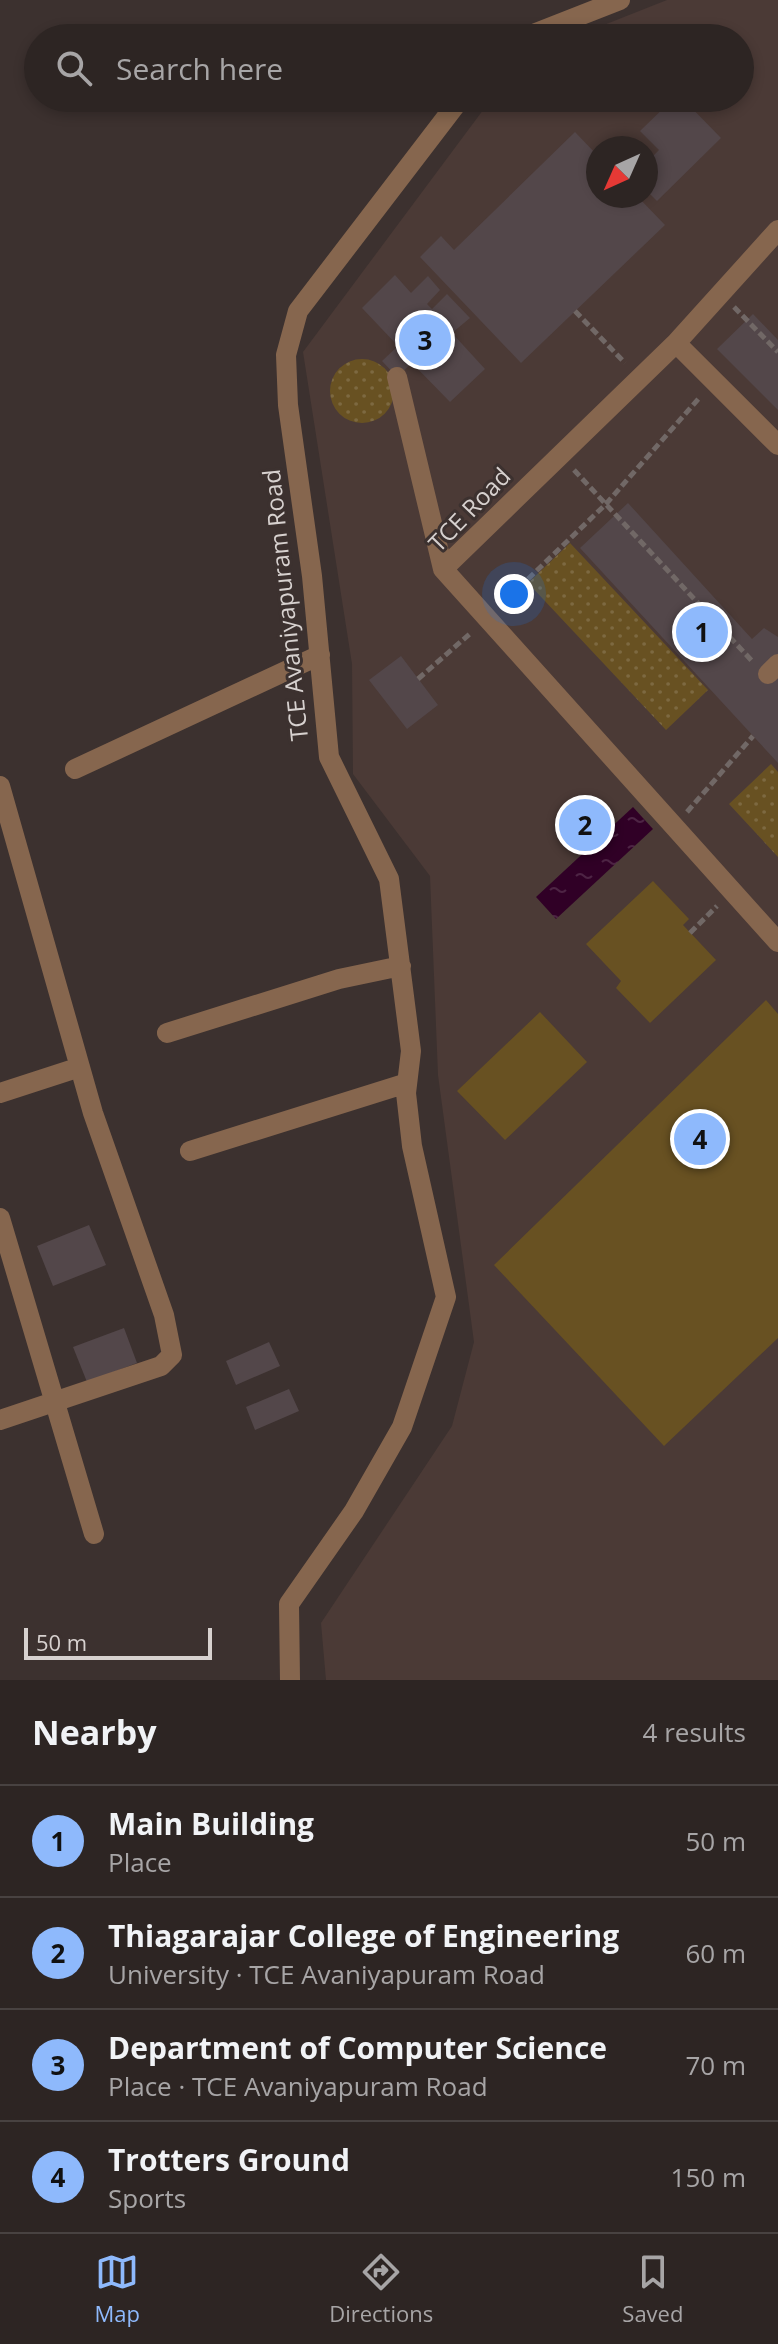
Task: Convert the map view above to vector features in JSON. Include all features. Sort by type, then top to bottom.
[{"type":"street","points":[[550,24],[583,7],[620,0]]},
{"type":"street","name":"TCE Avaniyapuram Road","points":[[290,1680],[289,1604],[354,1511],[402,1427],[446,1297],[412,1146],[407,1083],[411,1051],[389,879],[329,757],[312,576],[288,405],[286,355],[298,311],[450,112]]},
{"type":"street","name":"TCE Road","points":[[778,230],[676,343],[443,569],[778,942]]},
{"type":"street","points":[[676,343],[778,445]]},
{"type":"street","points":[[397,377],[443,569]]},
{"type":"street","points":[[75,769],[320,655]]},
{"type":"street","points":[[0,786],[93,1113],[164,1315],[172,1355],[161,1366],[0,1420]]},
{"type":"street","points":[[167,1033],[339,979],[401,966]]},
{"type":"street","points":[[0,1093],[80,1067]]},
{"type":"street","points":[[190,1151],[407,1083]]},
{"type":"street","points":[[0,1218],[94,1534]]},
{"type":"path","points":[[721,293],[778,352]]},
{"type":"path","points":[[575,311],[640,378]]},
{"type":"path","points":[[418,679],[486,619],[606,504],[715,381]]},
{"type":"path","points":[[560,455],[767,668]]},
{"type":"path","points":[[674,828],[753,736]]},
{"type":"path","points":[[690,933],[732,892]]},
{"type":"shaded area","points":[[667,0],[778,0],[778,1680],[326,1680],[321,1623],[452,1426],[474,1342],[438,1075],[430,876],[353,774],[352,664],[303,352],[482,112],[754,112],[754,24],[606,24]]},
{"type":"shaded area","points":[[362,359],[374,361],[385,368],[392,379],[392,403],[385,414],[374,421],[362,423],[350,421],[339,414],[332,403],[330,391],[332,379],[339,368],[350,361]]},
{"type":"shaded area","points":[[570,543],[708,690],[666,730],[528,583]]},
{"type":"shaded area","points":[[771,764],[778,772],[778,857],[729,804]]},
{"type":"shaded area","points":[[653,881],[689,919],[683,925],[716,960],[650,1023],[616,988],[621,981],[586,944]]},
{"type":"shaded area","points":[[766,1000],[778,1014],[778,1338],[664,1446],[494,1265]]},
{"type":"shaded area","points":[[540,1012],[587,1062],[505,1140],[457,1091]]},
{"type":"water","points":[[633,807],[653,829],[556,919],[536,897]]},
{"type":"building","points":[[660,112],[696,112],[721,138],[658,200],[658,136],[645,136],[640,131]]},
{"type":"building","points":[[575,132],[586,143],[586,208],[649,208],[665,225],[521,363],[420,257],[441,236],[454,250]]},
{"type":"building","points":[[395,275],[411,293],[428,276],[440,290],[427,304],[432,309],[447,294],[470,318],[452,333],[485,369],[450,402],[412,363],[397,377],[382,361],[398,346],[362,308]]},
{"type":"building","points":[[753,314],[778,340],[778,410],[717,349]]},
{"type":"building","points":[[628,503],[752,639],[764,628],[778,637],[778,763],[580,548]]},
{"type":"building","points":[[401,656],[438,705],[407,729],[369,680]]},
{"type":"building","points":[[89,1225],[106,1265],[53,1286],[37,1246]]},
{"type":"building","points":[[124,1328],[137,1363],[87,1382],[73,1347]]},
{"type":"building","points":[[269,1342],[280,1366],[236,1385],[226,1361]]},
{"type":"building","points":[[289,1389],[299,1411],[255,1430],[246,1407]]},
{"type":"place","name":"Department of Computer Science","points":[[425,340]]},
{"type":"place","name":"Main Building","points":[[702,632]]},
{"type":"place","name":"Thiagarajar College of Engineering","points":[[585,825]]},
{"type":"place","name":"Trotters Ground","points":[[700,1139]]}]
